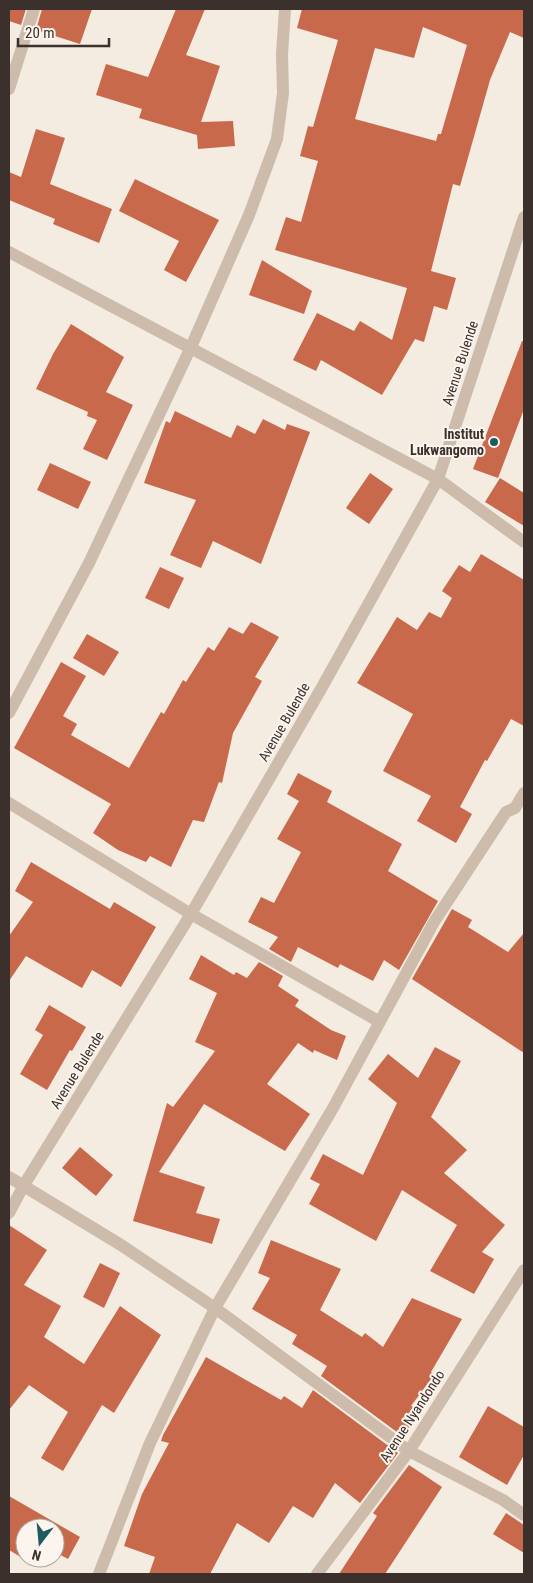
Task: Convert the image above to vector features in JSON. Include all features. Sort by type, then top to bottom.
[{"type":"street","points":[[9,89],[34,9]]},
{"type":"street","points":[[9,713],[89,563],[191,347],[249,214],[277,139],[283,93],[282,54],[285,9]]},
{"type":"street","name":"Avenue Bulende","points":[[9,1213],[24,1185],[191,914],[321,689],[438,479],[524,217]]},
{"type":"street","points":[[9,252],[438,479],[524,542]]},
{"type":"street","points":[[99,1574],[150,1443],[215,1308],[333,1108],[434,922],[506,812],[520,812],[524,793]]},
{"type":"street","points":[[9,803],[191,914],[380,1022]]},
{"type":"street","points":[[9,1177],[121,1245],[215,1308],[409,1451],[502,1500],[524,1515]]},
{"type":"street","name":"Avenue Nyandondo","points":[[317,1574],[409,1451],[524,1270]]},
{"type":"building","points":[[9,9],[26,9],[21,25],[9,21]]},
{"type":"building","points":[[42,9],[92,9],[80,44],[36,30]]},
{"type":"building","points":[[176,9],[205,9],[186,55],[220,66],[201,122],[233,121],[235,146],[198,149],[197,135],[139,118],[142,109],[96,95],[106,64],[148,77]]},
{"type":"building","points":[[302,9],[524,9],[524,38],[510,32],[490,80],[460,186],[453,184],[431,271],[456,278],[447,310],[434,306],[424,342],[415,339],[382,395],[321,360],[316,371],[293,360],[317,313],[354,331],[360,321],[392,340],[407,288],[275,250],[286,217],[301,222],[318,161],[300,156],[308,126],[313,127],[338,40],[297,28]],"holes":[[[423,27],[467,45],[441,134],[438,134],[436,141],[355,119],[375,48],[414,58]]]},
{"type":"building","points":[[36,129],[65,138],[50,184],[112,209],[99,243],[53,224],[55,219],[9,200],[9,172],[21,177]]},
{"type":"building","points":[[135,179],[219,220],[186,282],[164,270],[179,241],[119,211]]},
{"type":"building","points":[[262,260],[312,291],[304,314],[249,295]]},
{"type":"building","points":[[71,324],[124,357],[106,392],[133,405],[107,460],[83,449],[97,420],[87,416],[88,412],[36,389],[53,354]]},
{"type":"building","points":[[522,341],[524,341],[524,409],[498,478],[473,469]]},
{"type":"building","points":[[175,411],[231,438],[237,425],[255,434],[263,419],[285,430],[287,424],[310,432],[261,564],[213,541],[201,568],[170,555],[196,500],[144,483],[166,421],[170,423]]},
{"type":"building","points":[[50,463],[91,482],[78,509],[37,490]]},
{"type":"building","points":[[370,473],[393,489],[369,524],[346,508]]},
{"type":"building","points":[[500,478],[524,493],[524,526],[485,502]]},
{"type":"building","points":[[481,554],[524,580],[524,726],[511,719],[487,761],[485,760],[460,807],[472,814],[456,843],[417,821],[431,796],[383,771],[413,714],[357,683],[397,617],[417,630],[429,612],[441,618],[452,598],[442,591],[459,565],[470,572]]},
{"type":"building","points":[[160,567],[184,578],[169,609],[145,598]]},
{"type":"building","points":[[251,622],[279,637],[255,677],[262,681],[233,733],[222,783],[219,782],[204,822],[193,820],[171,867],[150,856],[146,862],[118,850],[93,833],[111,804],[14,748],[61,662],[86,676],[63,716],[77,724],[71,735],[129,768],[161,712],[164,714],[183,680],[186,682],[208,647],[214,651],[229,627],[243,634]]},
{"type":"building","points":[[87,634],[119,652],[104,676],[73,658]]},
{"type":"building","points":[[298,773],[332,791],[327,802],[402,844],[388,871],[438,901],[399,970],[384,960],[373,981],[340,964],[338,968],[298,947],[291,962],[269,949],[278,937],[248,922],[261,897],[274,903],[301,852],[277,839],[299,801],[287,794]]},
{"type":"building","points":[[31,862],[110,909],[114,902],[156,927],[121,987],[92,970],[82,988],[26,956],[9,981],[9,936],[33,902],[15,891]]},
{"type":"building","points":[[452,909],[472,920],[468,927],[508,952],[524,933],[524,1053],[412,979]]},
{"type":"building","points":[[201,955],[234,975],[236,972],[247,978],[259,962],[283,976],[278,986],[299,1000],[295,1006],[331,1030],[346,1036],[337,1060],[314,1050],[313,1053],[298,1043],[267,1084],[310,1114],[285,1151],[204,1104],[159,1172],[205,1187],[196,1213],[220,1219],[212,1244],[133,1221],[167,1103],[173,1107],[215,1051],[195,1042],[217,993],[189,979]]},
{"type":"building","points":[[49,1005],[86,1027],[47,1090],[20,1074],[43,1035],[35,1030]]},
{"type":"building","points":[[435,1047],[461,1061],[431,1117],[467,1150],[444,1173],[505,1225],[482,1252],[494,1259],[474,1294],[430,1271],[457,1225],[402,1190],[376,1241],[309,1204],[320,1184],[310,1179],[323,1154],[363,1175],[397,1103],[368,1079],[388,1054],[418,1078]]},
{"type":"building","points":[[80,1147],[113,1175],[96,1196],[62,1168]]},
{"type":"building","points":[[9,1225],[47,1250],[24,1285],[61,1306],[44,1337],[84,1364],[120,1306],[161,1335],[114,1413],[102,1405],[63,1471],[41,1458],[68,1412],[29,1385],[9,1410]]},
{"type":"building","points":[[271,1240],[341,1269],[320,1310],[362,1337],[365,1333],[383,1347],[412,1298],[462,1319],[431,1372],[434,1375],[411,1406],[417,1408],[405,1438],[321,1376],[327,1366],[292,1344],[297,1335],[252,1309],[270,1278],[258,1273]]},
{"type":"building","points":[[100,1263],[120,1273],[104,1308],[83,1297]]},
{"type":"building","points":[[206,1357],[281,1400],[284,1396],[302,1408],[313,1390],[398,1453],[360,1503],[335,1483],[313,1518],[293,1506],[269,1543],[237,1523],[210,1574],[149,1574],[155,1557],[124,1546],[142,1494],[169,1443],[161,1441],[163,1435]]},
{"type":"building","points":[[488,1406],[524,1427],[524,1455],[507,1485],[459,1457]]},
{"type":"building","points":[[409,1465],[442,1487],[385,1574],[339,1574],[377,1516],[373,1513]]},
{"type":"building","points":[[9,1496],[47,1518],[15,1518],[15,1554],[9,1550]]},
{"type":"building","points":[[506,1513],[524,1525],[524,1553],[493,1534]]},
{"type":"building","points":[[65,1528],[80,1537],[68,1559],[65,1557]]},
{"type":"place","name":"Institut Lukwangomo","points":[[494,442]]}]
